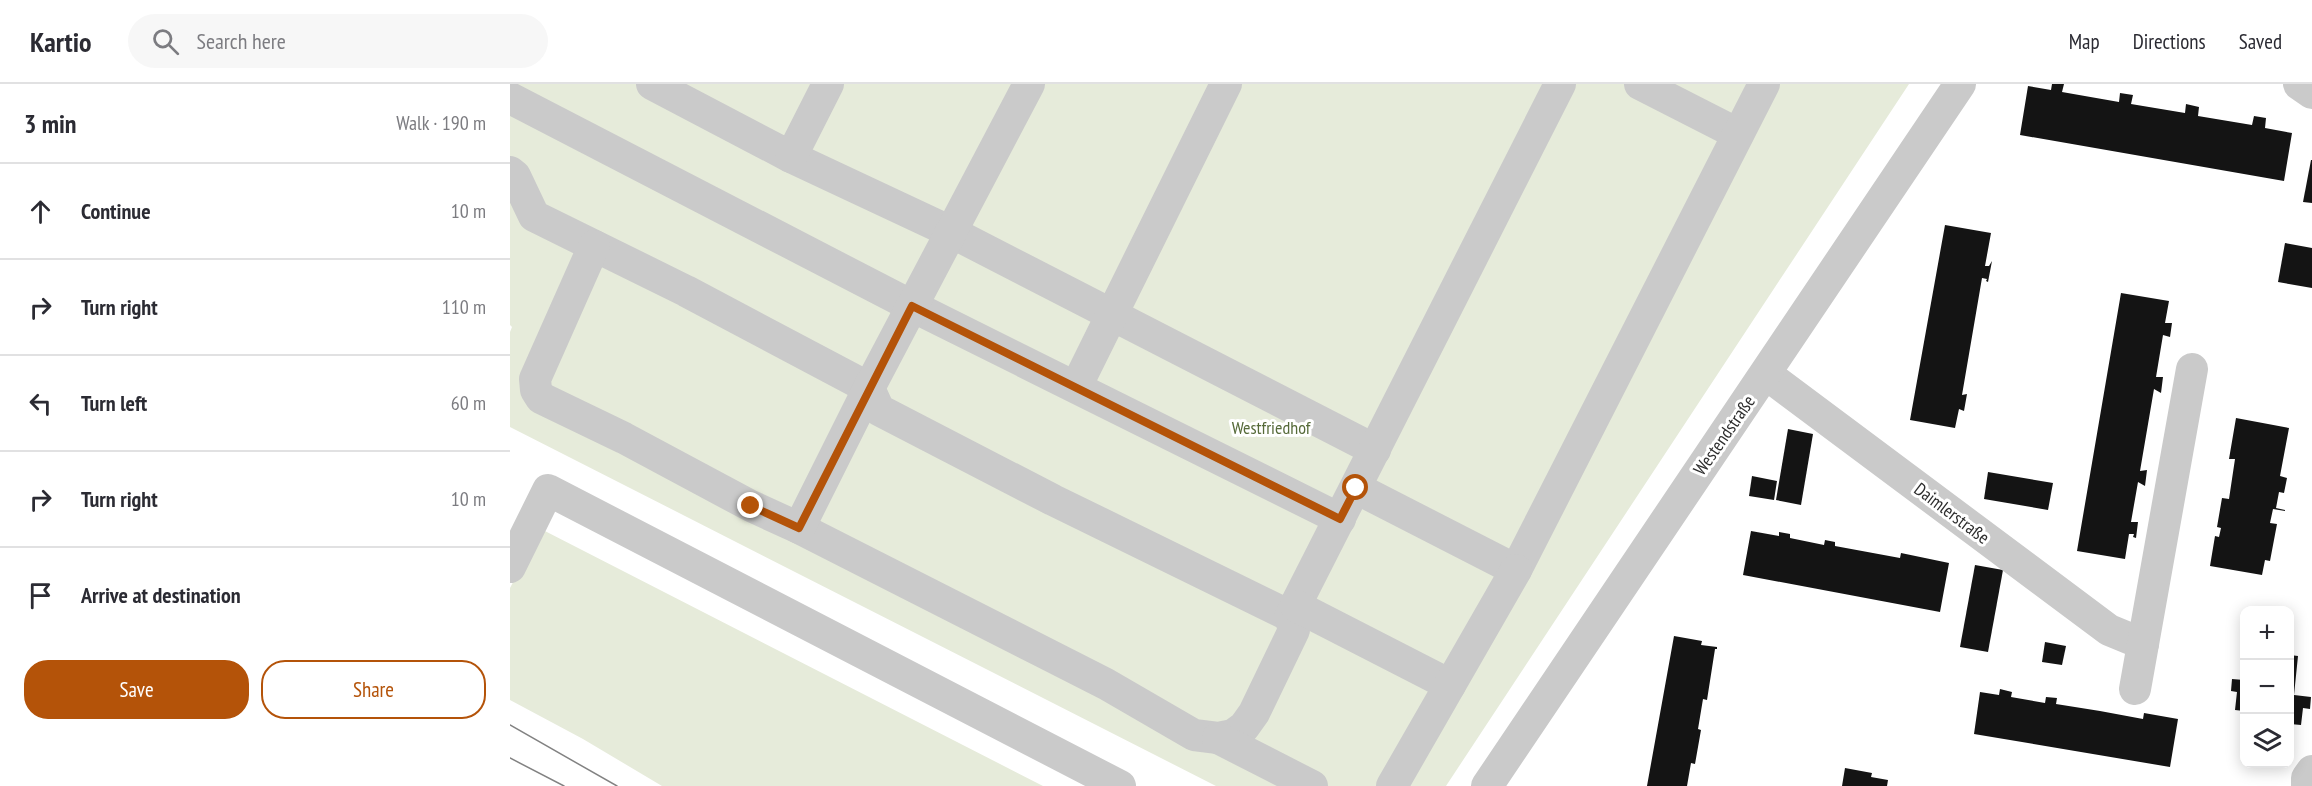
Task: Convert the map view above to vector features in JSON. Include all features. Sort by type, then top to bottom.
[{"type":"street","points":[[652,84],[791,157],[951,232],[1375,450]]},
{"type":"street","points":[[791,157],[828,84]]},
{"type":"street","points":[[799,528],[869,388],[1029,84]]},
{"type":"street","points":[[1076,387],[1110,314],[1226,84]]},
{"type":"street","points":[[594,246],[535,379],[536,390],[541,398],[1106,684],[1194,735],[1218,738],[1233,735],[1244,727],[1254,713],[1294,630],[1293,611],[1560,84]]},
{"type":"street","points":[[1640,84],[1738,134]]},
{"type":"street","points":[[1392,786],[1516,570],[1764,84]]},
{"type":"street","name":"Westendstraße","points":[[1487,786],[1960,84]]},
{"type":"street","points":[[2299,84],[2312,93]]},
{"type":"street","points":[[510,98],[912,306],[1340,519]]},
{"type":"street","points":[[510,172],[515,176],[534,216],[686,291],[869,388],[879,410],[1053,500],[1450,684]]},
{"type":"street","points":[[2135,689],[2192,369]]},
{"type":"street","name":"Daimlerstraße","points":[[1766,374],[2109,630],[2143,644]]},
{"type":"street","points":[[1356,488],[1516,570]]},
{"type":"street","points":[[510,567],[548,490],[1120,786]]},
{"type":"street","points":[[1218,738],[1312,786]]},
{"type":"street","points":[[2307,786],[2307,778],[2312,771]]},
{"type":"green space","name":"Westfriedhof","points":[[510,84],[1909,84],[1446,786],[1216,786],[510,427],[510,332],[512,327],[510,325]]},
{"type":"green space","points":[[541,529],[1043,786],[662,786],[583,739],[510,700],[510,588]]},
{"type":"building","points":[[2052,84],[2064,84],[2062,92],[2119,102],[2120,93],[2133,95],[2131,104],[2185,113],[2186,104],[2199,107],[2198,116],[2252,125],[2254,116],[2266,118],[2265,128],[2292,133],[2284,181],[2020,135],[2028,86],[2051,90]]},
{"type":"building","points":[[2312,160],[2312,203],[2303,202]]},
{"type":"building","points":[[1945,225],[1991,233],[1985,266],[1989,266],[1992,261],[1988,282],[1987,279],[1982,278],[1962,395],[1967,394],[1964,411],[1959,409],[1955,428],[1910,420]]},
{"type":"building","points":[[2285,243],[2312,248],[2312,288],[2278,282]]},
{"type":"building","points":[[2121,293],[2169,301],[2165,323],[2172,323],[2170,337],[2163,335],[2156,377],[2163,377],[2161,393],[2154,389],[2140,471],[2147,470],[2145,486],[2138,482],[2131,522],[2138,522],[2136,538],[2133,537],[2134,534],[2129,534],[2125,559],[2077,551]]},
{"type":"building","points":[[2236,418],[2289,428],[2280,476],[2287,478],[2284,493],[2279,492],[2276,508],[2285,511],[2273,509],[2270,523],[2277,524],[2270,561],[2265,560],[2262,575],[2210,566],[2215,536],[2219,537],[2221,528],[2217,527],[2222,498],[2229,499],[2235,459],[2229,459]]},
{"type":"building","points":[[1788,429],[1813,434],[1801,505],[1776,500]]},
{"type":"building","points":[[1988,472],[2053,483],[2048,510],[1984,499]]},
{"type":"building","points":[[1752,476],[1777,481],[1774,500],[1749,496]]},
{"type":"building","points":[[1751,531],[1779,536],[1779,532],[1790,534],[1790,538],[1824,545],[1825,540],[1835,542],[1835,546],[1900,558],[1901,553],[1949,563],[1940,612],[1743,575]]},
{"type":"building","points":[[1975,565],[2003,570],[1988,652],[1960,647]]},
{"type":"building","points":[[1674,636],[1702,641],[1701,645],[1717,647],[1717,649],[1715,649],[1707,700],[1703,699],[1698,729],[1701,730],[1695,764],[1691,763],[1687,786],[1647,786]]},
{"type":"building","points":[[2045,642],[2066,646],[2062,665],[2042,662]]},
{"type":"building","points":[[2294,656],[2298,656],[2294,695]]},
{"type":"building","points":[[2232,679],[2240,680],[2240,711],[2235,710],[2237,692],[2231,691]]},
{"type":"building","points":[[2000,689],[2012,692],[2011,697],[2045,703],[2046,697],[2057,698],[2056,704],[2143,719],[2144,713],[2178,719],[2170,767],[1974,734],[1980,692],[1999,695]]},
{"type":"building","points":[[2294,695],[2311,697],[2310,709],[2303,708],[2301,725],[2294,724]]},
{"type":"building","points":[[1845,768],[1872,773],[1871,777],[1888,780],[1887,786],[1842,786]]},
{"type":"tram line","points":[[510,725],[617,786]]},
{"type":"tram line","points":[[510,758],[564,786]]},
{"type":"route","points":[[751,506],[799,528],[912,306],[1340,519],[1356,488]]}]
